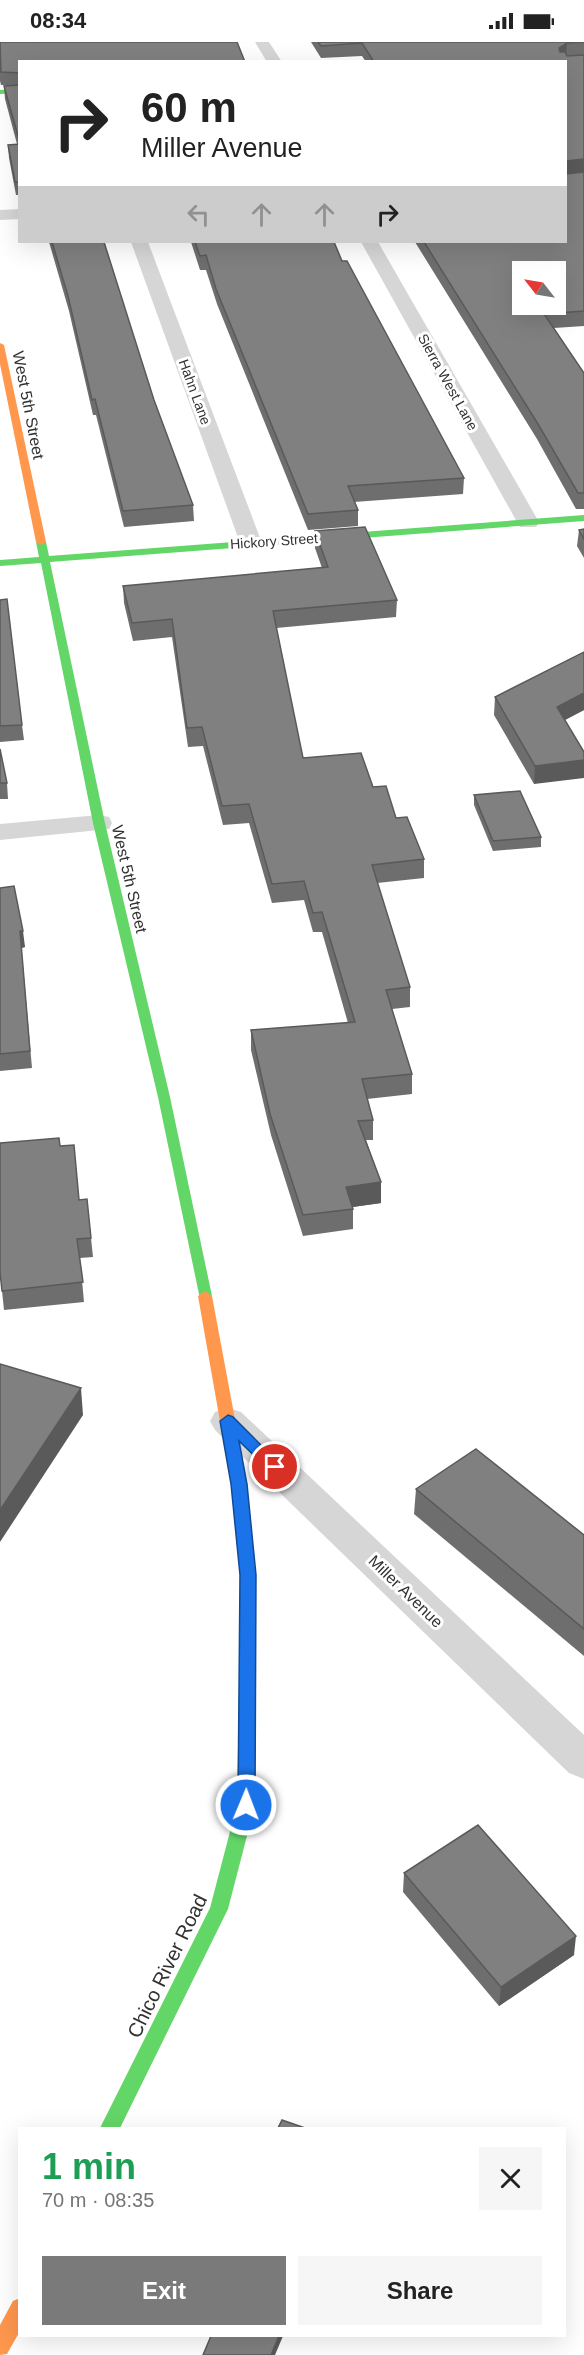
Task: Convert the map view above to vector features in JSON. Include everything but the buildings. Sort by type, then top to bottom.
[{"type":"street","points":[[262,42],[274,60]]},
{"type":"street","points":[[0,92],[18,91]]},
{"type":"street","points":[[0,215],[18,214]]},
{"type":"street","name":"Hahn Lane","points":[[139,243],[251,543]]},
{"type":"street","name":"Sierra West Lane","points":[[370,243],[528,522]]},
{"type":"street","name":"West 5th Street","points":[[0,345],[2,366],[99,823],[164,1097],[228,1421]]},
{"type":"street","name":"Hickory Street","points":[[0,563],[584,518]]},
{"type":"street","points":[[0,832],[99,823]]},
{"type":"street","name":"Miller Avenue","points":[[228,1421],[584,1761]]},
{"type":"street","name":"Chico River Road","points":[[110,2127],[219,1910],[246,1805],[248,1575],[239,1484],[228,1421]]},
{"type":"street","points":[[0,2347],[18,2312]]},
{"type":"traffic: fast","points":[[0,92],[18,91]]},
{"type":"traffic: fast","points":[[0,563],[584,518]]},
{"type":"traffic: fast","points":[[41,542],[99,823],[164,1097],[205,1296]]},
{"type":"traffic: fast","points":[[110,2127],[219,1909],[246,1805],[247,1693]]},
{"type":"traffic: slow","points":[[0,345],[41,542]]},
{"type":"traffic: slow","points":[[205,1296],[239,1484],[248,1575],[247,1693]]},
{"type":"traffic: slow","points":[[0,2347],[18,2312]]},
{"type":"route","points":[[246,1805],[249,1676],[248,1575],[239,1484],[228,1421],[275,1467]]}]
